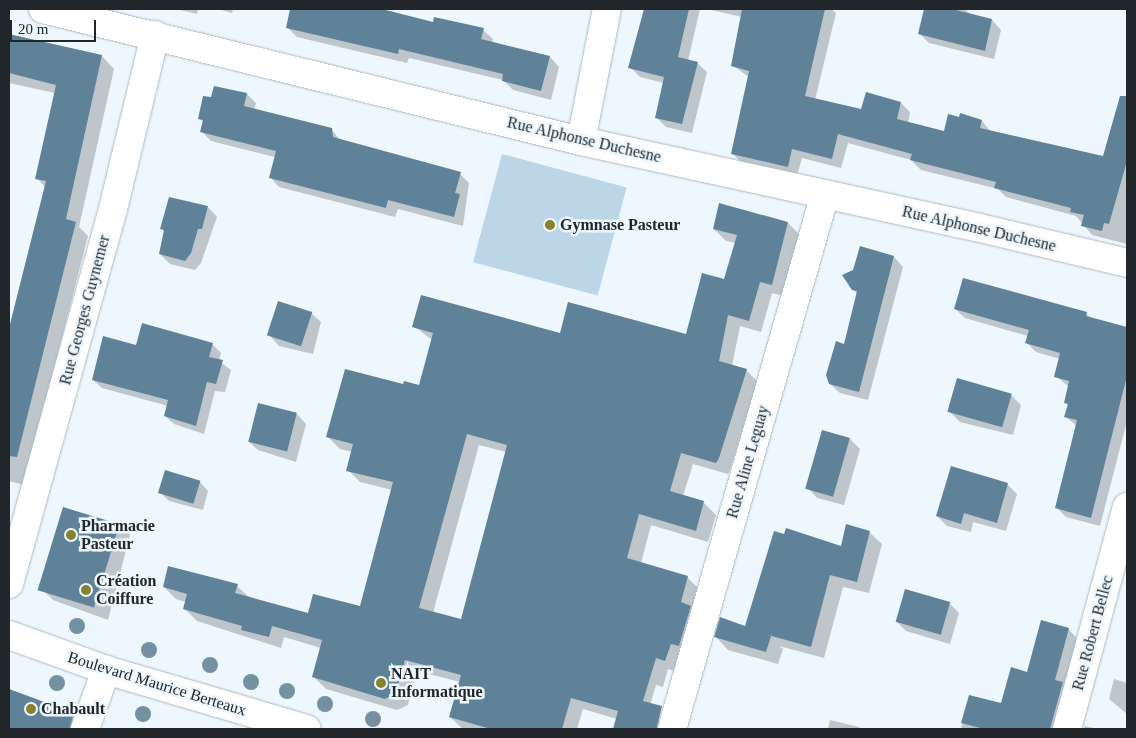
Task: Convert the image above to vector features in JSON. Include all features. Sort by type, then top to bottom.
[{"type":"street","name":"Rue Alphonse Duchesne","points":[[43,9],[581,141],[1127,263]]},
{"type":"street","points":[[581,141],[607,9]]},
{"type":"street","name":"Rue Georges Guynemer","points":[[9,584],[113,209],[155,35]]},
{"type":"street","name":"Rue Aline Leguay","points":[[672,729],[825,194]]},
{"type":"street","name":"Rue Robert Bellec","points":[[1066,729],[1127,507]]},
{"type":"street","name":"Boulevard Maurice Berteaux","points":[[9,635],[106,670],[307,729]]},
{"type":"street","points":[[85,729],[106,670]]},
{"type":"shaded area","name":"Gymnase Pasteur","points":[[502,154],[627,187],[598,296],[473,262]]},
{"type":"building","points":[[290,9],[382,9],[433,22],[434,17],[484,28],[481,39],[550,56],[541,91],[502,81],[503,74],[399,49],[398,54],[286,28]]},
{"type":"building","points":[[644,9],[689,9],[678,57],[698,62],[682,124],[655,118],[664,77],[628,68]]},
{"type":"building","points":[[742,9],[825,9],[805,96],[861,109],[866,92],[901,102],[897,119],[944,131],[948,114],[959,117],[960,113],[982,120],[980,128],[1103,156],[1120,96],[1127,96],[1127,161],[1109,224],[1104,223],[1102,231],[1081,226],[1084,215],[1070,212],[1071,208],[994,188],[996,182],[910,160],[912,154],[838,134],[832,159],[792,149],[788,167],[731,154],[749,71],[731,66]]},
{"type":"building","points":[[924,9],[952,9],[992,19],[985,51],[918,34]]},
{"type":"building","points":[[9,34],[102,55],[66,219],[76,222],[17,457],[9,456],[9,328],[46,181],[35,179],[56,85],[9,73]]},
{"type":"building","points":[[214,86],[247,93],[244,106],[332,128],[333,137],[461,172],[455,193],[460,194],[454,217],[388,200],[386,208],[269,178],[276,151],[200,132],[203,120],[198,119],[203,96],[211,97]]},
{"type":"building","points":[[169,197],[208,206],[202,229],[198,229],[191,253],[185,261],[159,254],[164,230],[160,229]]},
{"type":"building","points":[[719,203],[788,222],[772,285],[760,282],[749,321],[728,315],[719,361],[747,369],[719,458],[716,463],[681,453],[670,491],[704,501],[696,531],[639,514],[627,558],[688,576],[681,602],[691,606],[679,646],[671,644],[665,661],[656,658],[643,701],[662,706],[657,729],[613,729],[618,711],[571,698],[562,729],[491,729],[449,717],[461,675],[405,660],[396,693],[385,699],[312,677],[322,640],[272,626],[269,637],[241,630],[242,626],[183,609],[187,594],[163,587],[168,566],[238,584],[235,593],[308,613],[313,594],[360,606],[393,482],[346,471],[353,444],[326,437],[345,369],[403,384],[404,381],[419,385],[433,333],[412,327],[421,295],[560,333],[568,302],[686,334],[702,273],[724,279],[737,235],[713,229]],"holes":[[[467,434],[507,445],[461,619],[419,608]]]},
{"type":"building","points":[[860,246],[894,256],[859,392],[829,384],[826,375],[836,341],[844,344],[857,291],[852,290],[842,275],[853,270]]},
{"type":"building","points":[[963,278],[1087,312],[1086,316],[1127,327],[1127,376],[1091,518],[1055,508],[1077,420],[1064,417],[1068,404],[1064,403],[1069,381],[1054,377],[1060,353],[1025,343],[1029,330],[954,309]]},
{"type":"building","points":[[278,301],[312,312],[301,346],[267,335]]},
{"type":"building","points":[[142,323],[213,343],[209,357],[223,360],[216,384],[207,382],[196,426],[164,416],[168,400],[92,380],[103,336],[136,345]]},
{"type":"building","points":[[957,378],[1012,394],[1002,427],[947,412]]},
{"type":"building","points":[[258,403],[297,413],[287,451],[248,442]]},
{"type":"building","points":[[822,430],[850,438],[833,497],[805,489]]},
{"type":"building","points":[[951,466],[1008,483],[997,523],[964,513],[961,524],[936,516]]},
{"type":"building","points":[[165,470],[200,481],[193,504],[158,493]]},
{"type":"building","points":[[63,507],[119,524],[94,607],[38,590]]},
{"type":"building","points":[[846,524],[870,531],[857,582],[830,575],[811,647],[765,634],[771,636],[766,652],[714,637],[720,617],[745,626],[774,531],[784,534],[786,528],[841,546]]},
{"type":"building","points":[[905,589],[950,602],[941,635],[896,622]]},
{"type":"building","points":[[1041,620],[1069,628],[1055,680],[1063,682],[1050,729],[984,729],[961,723],[969,695],[1001,703],[1011,667],[1027,672]]},
{"type":"building","points":[[9,689],[74,713],[70,729],[9,729]]},
{"type":"place","name":"Gymnase Pasteur","points":[[550,225]]},
{"type":"place","name":"Pharmacie Pasteur","points":[[71,535]]},
{"type":"place","name":"Création Coiffure","points":[[86,590]]},
{"type":"place","name":"NAIT Informatique","points":[[381,683]]},
{"type":"place","name":"Chabault","points":[[31,709]]}]
